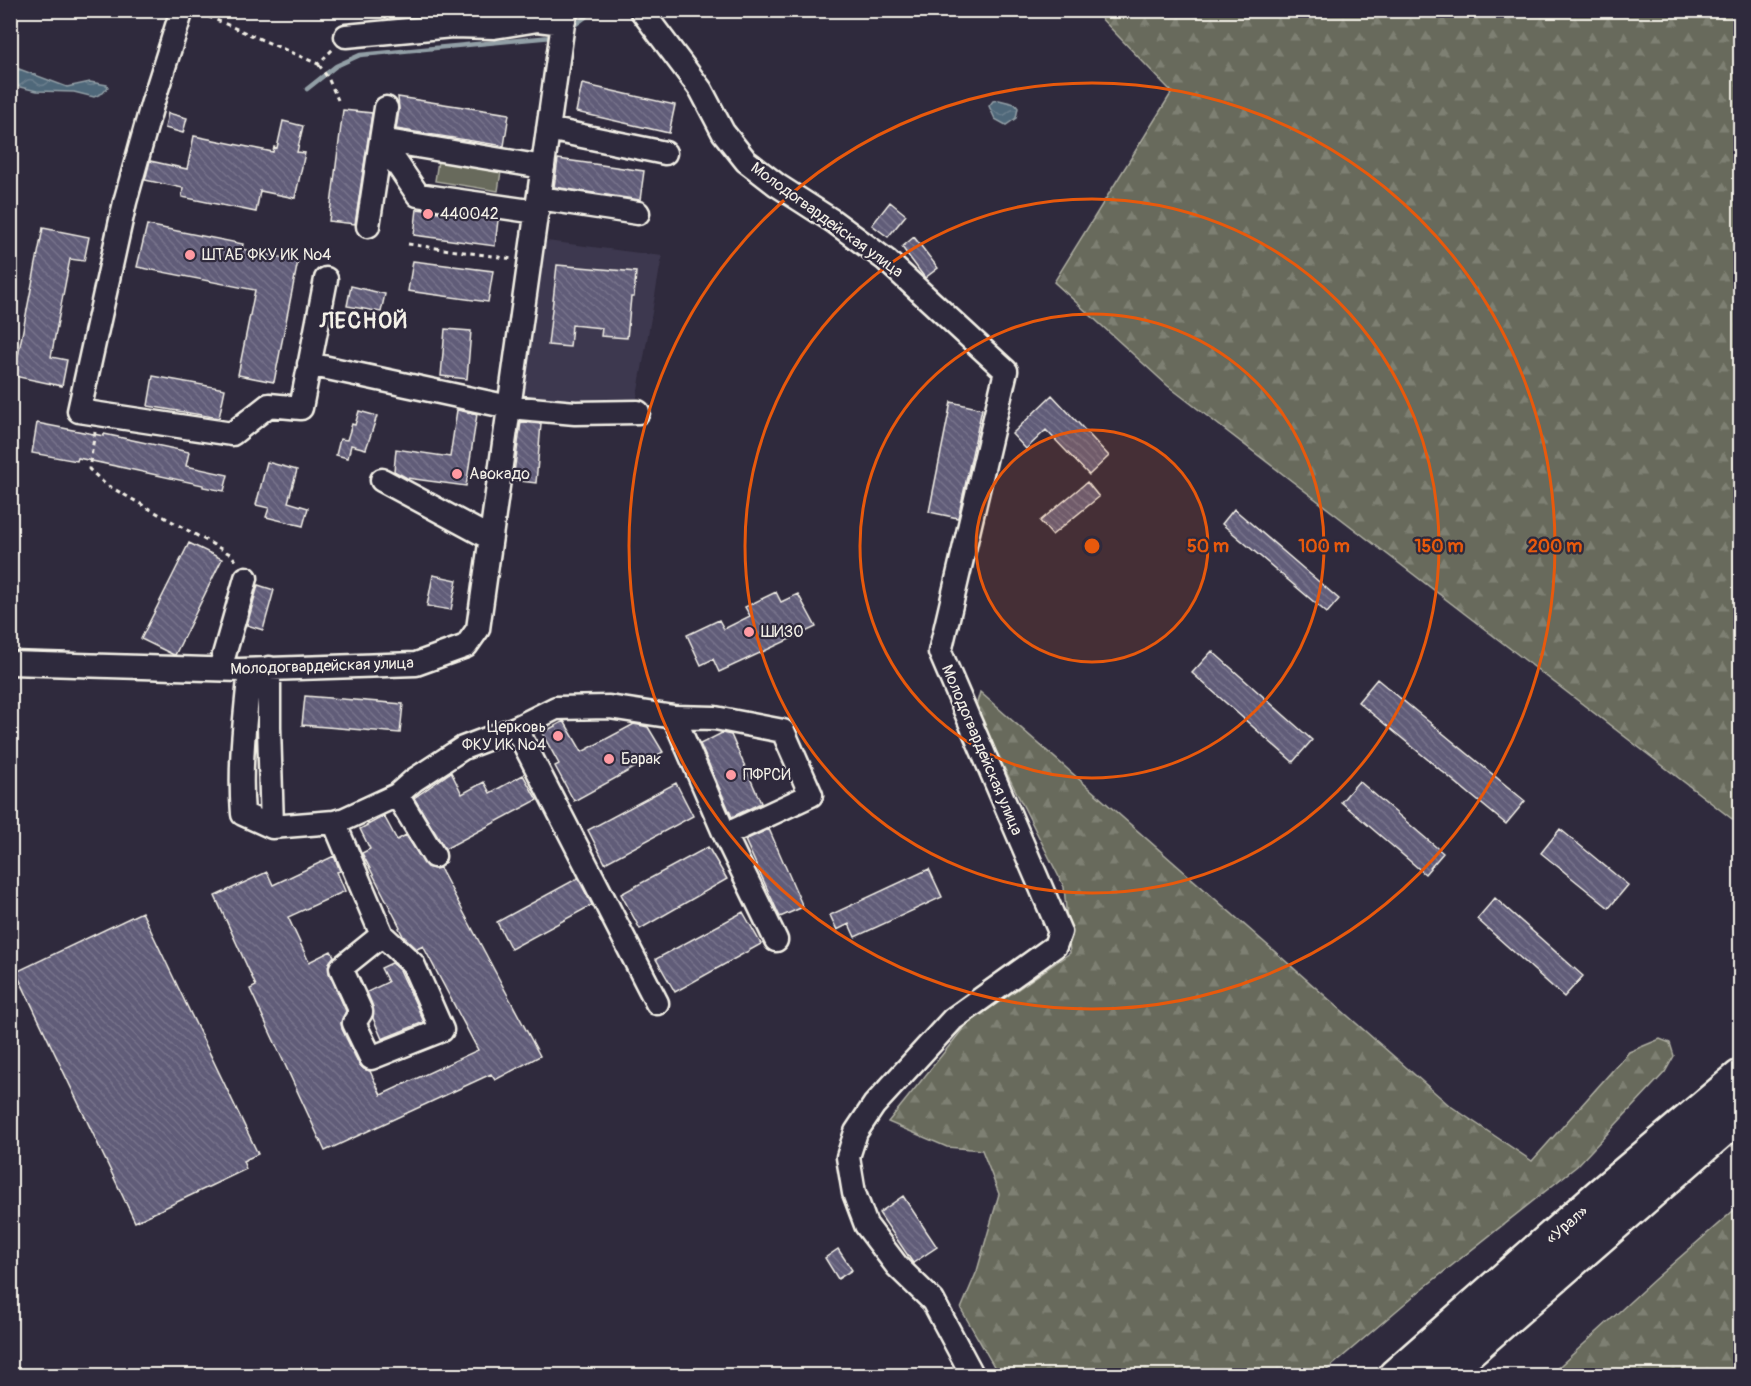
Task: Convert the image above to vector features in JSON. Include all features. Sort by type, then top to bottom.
[{"type":"highway","name":"«Урал»","points":[[1395,1376],[1608,1188],[1740,1077]]},
{"type":"highway","name":"«Урал»","points":[[1440,1376],[1740,1114]]},
{"type":"street","points":[[182,10],[125,202],[79,411],[232,434],[268,405],[300,408],[326,279]]},
{"type":"street","name":"Молодогвардейская улица","points":[[640,10],[701,90],[723,132],[746,161],[886,260],[1006,371],[940,652],[1060,932],[1055,946],[953,1019],[874,1106],[856,1132],[848,1157],[854,1193],[866,1225],[897,1266],[933,1301],[973,1376]]},
{"type":"street","points":[[346,36],[452,26],[494,27],[565,17]]},
{"type":"street","name":"Молодогвардейская улица","points":[[10,663],[220,669],[416,664],[466,646],[478,629],[565,17]]},
{"type":"street","points":[[368,226],[386,108]]},
{"type":"street","points":[[548,129],[665,153]]},
{"type":"street","points":[[381,140],[543,167]]},
{"type":"street","points":[[381,140],[418,195],[638,213]]},
{"type":"street","points":[[309,364],[509,407],[575,413],[638,412]]},
{"type":"street","points":[[382,480],[490,538]]},
{"type":"street","points":[[220,669],[246,578]]},
{"type":"street","points":[[260,669],[268,727],[272,827]]},
{"type":"street","points":[[260,669],[243,728],[241,794],[243,814],[272,827],[345,819],[397,795],[414,780],[463,748],[516,728],[556,708],[609,707],[674,717],[715,718],[783,732],[811,795],[725,835]]},
{"type":"street","points":[[674,717],[725,835],[776,940]]},
{"type":"street","points":[[516,728],[657,1003]]},
{"type":"street","points":[[397,795],[434,856]]},
{"type":"street","points":[[334,822],[382,935],[413,964],[442,1030],[371,1058],[354,1023],[361,1012],[341,968],[382,935]]},
{"type":"street","points":[[1379,1376],[1508,1276]]},
{"type":"path","points":[[194,10],[318,64],[328,78],[338,100]]},
{"type":"path","points":[[318,64],[346,36]]},
{"type":"path","points":[[408,244],[530,261]]},
{"type":"path","points":[[99,414],[88,469],[105,484],[230,554],[246,578]]},
{"type":"shaded area","points":[[539,240],[662,256],[636,402],[517,397]]},
{"type":"green space","points":[[1094,11],[1740,11],[1740,825],[1168,386],[1054,282],[1172,92]]},
{"type":"green space","points":[[439,154],[502,165],[498,191],[435,181]]},
{"type":"green space","points":[[980,692],[1449,1105],[1532,1161],[1629,1052],[1660,1039],[1670,1043],[1674,1056],[1665,1072],[1577,1166],[1416,1294],[1321,1375],[999,1375],[961,1309],[977,1271],[999,1194],[982,1150],[947,1147],[888,1122],[966,1025],[1070,953],[1064,887],[975,710]]},
{"type":"green space","points":[[1740,1205],[1740,1375],[1550,1375],[1655,1279]]},
{"type":"water","points":[[11,66],[67,87],[90,82],[108,87],[103,93],[94,97],[74,92],[37,91],[11,85]]},
{"type":"water","points":[[999,100],[1015,104],[1018,108],[1016,118],[1006,125],[995,119],[989,106],[993,101]]},
{"type":"building","points":[[582,84],[675,105],[669,133],[576,112]]},
{"type":"building","points":[[398,97],[509,114],[504,146],[396,129],[399,110]]},
{"type":"building","points":[[343,110],[372,113],[355,224],[329,221]]},
{"type":"building","points":[[168,113],[187,118],[183,133],[165,128]]},
{"type":"building","points":[[283,121],[303,126],[297,152],[305,153],[295,198],[260,191],[256,212],[182,197],[183,188],[145,180],[150,161],[187,169],[194,136],[273,152],[274,147],[277,148]]},
{"type":"building","points":[[558,159],[644,171],[640,200],[554,187]]},
{"type":"building","points":[[890,202],[906,215],[888,237],[872,225]]},
{"type":"building","points":[[417,209],[498,220],[495,246],[414,235]]},
{"type":"building","points":[[147,225],[243,244],[242,249],[298,261],[274,382],[238,375],[255,290],[137,267]]},
{"type":"building","points":[[43,228],[89,237],[84,261],[70,259],[51,357],[67,360],[62,386],[14,376]]},
{"type":"building","points":[[914,237],[938,268],[925,278],[902,247]]},
{"type":"building","points":[[413,261],[493,271],[488,302],[408,291]]},
{"type":"building","points":[[557,265],[636,272],[627,338],[601,336],[602,328],[572,325],[570,347],[548,345]]},
{"type":"building","points":[[351,286],[385,294],[381,312],[347,306]]},
{"type":"building","points":[[445,329],[471,331],[467,379],[441,376]]},
{"type":"building","points":[[153,376],[225,389],[219,418],[148,406]]},
{"type":"building","points":[[1052,395],[1109,456],[1089,475],[1046,430],[1026,449],[1012,434]]},
{"type":"building","points":[[951,402],[982,409],[958,518],[929,512]]},
{"type":"building","points":[[457,410],[477,414],[466,486],[407,478],[394,471],[396,449],[450,457]]},
{"type":"building","points":[[359,411],[377,416],[366,449],[351,445],[348,458],[336,455],[340,439],[347,440]]},
{"type":"building","points":[[521,422],[541,424],[536,483],[513,480]]},
{"type":"building","points":[[37,423],[189,452],[186,466],[228,475],[224,491],[78,458],[77,461],[32,453]]},
{"type":"building","points":[[267,462],[297,470],[288,502],[308,508],[303,526],[266,517],[269,508],[256,505]]},
{"type":"building","points":[[1087,482],[1099,497],[1052,535],[1040,521]]},
{"type":"building","points":[[1234,509],[1339,599],[1327,613],[1222,524]]},
{"type":"building","points":[[189,543],[222,559],[175,655],[141,639]]},
{"type":"building","points":[[433,575],[457,580],[451,610],[427,606]]},
{"type":"building","points":[[258,585],[274,590],[263,630],[247,625]]},
{"type":"building","name":"ШИЗО","points":[[776,592],[781,602],[798,594],[816,627],[719,672],[713,659],[701,665],[687,635],[719,620],[724,629],[750,616],[745,607]]},
{"type":"building","points":[[1212,651],[1312,740],[1293,762],[1192,673]]},
{"type":"building","points":[[1377,679],[1525,801],[1506,824],[1358,702]]},
{"type":"building","points":[[305,696],[403,704],[400,733],[302,725]]},
{"type":"building","name":"Барак","points":[[564,721],[582,752],[634,724],[648,727],[663,752],[574,801],[555,766],[559,764],[542,733]]},
{"type":"building","name":"ПФРСИ","points":[[722,733],[731,735],[761,803],[732,817],[700,744]]},
{"type":"building","points":[[451,772],[462,794],[484,782],[490,793],[523,775],[537,800],[445,849],[414,798]]},
{"type":"building","points":[[1359,781],[1443,853],[1425,874],[1341,802]]},
{"type":"building","name":"Барак","points":[[676,783],[693,816],[605,863],[588,830]]},
{"type":"building","points":[[384,816],[397,840],[406,835],[427,867],[440,868],[540,1056],[495,1080],[491,1074],[325,1151],[250,989],[256,986],[215,896],[267,872],[273,885],[334,856],[340,871],[337,872],[345,891],[288,917],[309,962],[331,951],[334,956],[329,963],[329,973],[346,1011],[341,1022],[342,1029],[359,1064],[370,1071],[381,1095],[478,1050],[423,946],[417,949],[403,936],[362,853],[370,849],[360,829]]},
{"type":"building","name":"ПФРСИ","points":[[769,829],[803,907],[780,917],[745,840]]},
{"type":"building","points":[[1560,829],[1628,885],[1609,908],[1541,853]]},
{"type":"building","points":[[708,847],[727,879],[640,929],[621,894]]},
{"type":"building","points":[[929,869],[942,897],[855,937],[849,924],[837,930],[830,915]]},
{"type":"building","points":[[578,878],[592,905],[511,949],[497,922]]},
{"type":"building","points":[[1495,898],[1583,976],[1564,997],[1477,919]]},
{"type":"building","points":[[142,912],[258,1154],[243,1161],[246,1169],[135,1222],[16,972]]},
{"type":"building","points":[[743,912],[761,944],[675,992],[656,959]]},
{"type":"building","points":[[392,963],[400,970],[424,1022],[382,1039],[373,1018],[373,1007],[367,992],[388,982],[381,968]]},
{"type":"building","points":[[903,1196],[937,1247],[913,1263],[879,1213]]},
{"type":"building","points":[[838,1249],[852,1270],[838,1279],[825,1258]]},
{"type":"waterway","points":[[576,24],[595,10]]},
{"type":"waterway","points":[[307,89],[336,66],[360,55],[552,37]]},
{"type":"place","name":"440042","points":[[428,214]]},
{"type":"place","name":"ШТАБ ФКУ ИК №4","points":[[190,255]]},
{"type":"place","name":"Авокадо","points":[[457,474]]},
{"type":"place","name":"ШИЗО","points":[[749,632]]},
{"type":"place","name":"Церковь ФКУ ИК №4","points":[[558,736]]},
{"type":"place","name":"Барак","points":[[609,759]]},
{"type":"place","name":"ПФРСИ","points":[[731,775]]},
{"type":"district","name":"ЛЕСНОЙ","points":[[364,321]]}]
